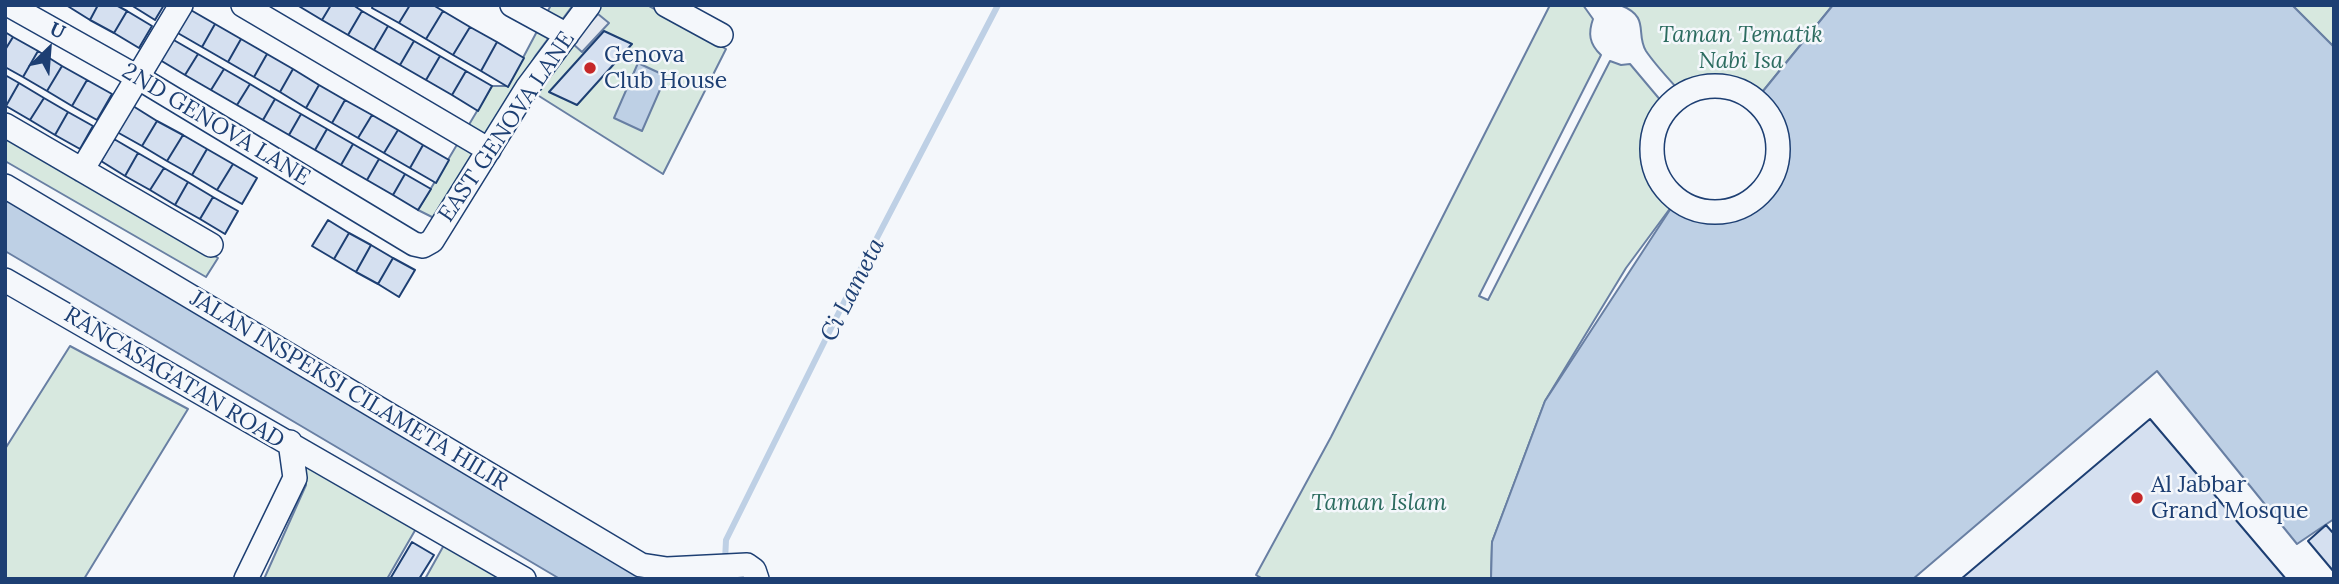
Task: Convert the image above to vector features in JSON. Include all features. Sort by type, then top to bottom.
[{"type":"street","name":"2ND GENOVA LANE","points":[[9,5],[139,78],[414,244],[423,246]]},
{"type":"street","points":[[82,170],[181,5]]},
{"type":"street","points":[[243,5],[489,150]]},
{"type":"street","points":[[512,5],[567,35]]},
{"type":"street","name":"EAST GENOVA LANE","points":[[423,246],[432,241],[527,88],[589,5]]},
{"type":"street","points":[[666,5],[721,35]]},
{"type":"street","points":[[1716,87],[1737,90],[1755,101],[1768,116],[1776,134],[1778,157],[1773,175],[1756,197],[1726,211],[1707,212],[1686,205],[1669,192],[1657,174],[1652,153],[1654,133],[1672,103],[1689,92],[1716,87]]},
{"type":"street","points":[[5,125],[211,245]]},
{"type":"street","name":"JALAN INSPEKSI CILAMETA HILIR","points":[[5,187],[641,565],[667,569],[700,567],[752,572]]},
{"type":"street","name":"RANCASAGATAN ROAD","points":[[5,280],[290,442],[295,478],[246,579]]},
{"type":"street","points":[[290,442],[524,579]]},
{"type":"green space","points":[[551,5],[573,5],[536,55],[436,219],[418,210],[492,86],[508,86]]},
{"type":"green space","points":[[598,5],[647,5],[726,49],[663,174],[531,91]]},
{"type":"green space","name":"Taman Islam","points":[[1550,5],[1583,5],[1593,19],[1591,38],[1601,55],[1479,296],[1488,300],[1610,61],[1621,65],[1630,64],[1667,108],[1655,131],[1654,155],[1661,179],[1677,199],[1626,268],[1545,401],[1492,542],[1491,579],[1263,579],[1256,575],[1331,437]]},
{"type":"green space","name":"Taman Tematik Nabi Isa","points":[[1620,5],[1833,5],[1755,101],[1737,92],[1720,88],[1702,89],[1683,95],[1646,51],[1636,15]]},
{"type":"green space","points":[[2292,5],[2334,5],[2334,47]]},
{"type":"green space","points":[[5,134],[218,258],[206,277],[5,161]]},
{"type":"green space","points":[[70,346],[188,409],[84,579],[5,579],[5,449]]},
{"type":"green space","points":[[303,461],[417,527],[387,579],[264,579],[306,485]]},
{"type":"green space","points":[[444,545],[503,579],[425,579]]},
{"type":"shaded area","points":[[598,14],[609,23],[582,52],[572,43]]},
{"type":"water","points":[[1833,5],[2292,5],[2334,47],[2334,519],[2297,544],[2157,371],[1913,579],[1491,579],[1492,542],[1545,401],[1677,199],[1702,210],[1725,212],[1745,205],[1762,191],[1772,172],[1776,150],[1770,126],[1755,101]]},
{"type":"water","points":[[638,63],[666,76],[642,131],[614,118]]},
{"type":"water","points":[[5,199],[649,579],[560,579],[5,251]]},
{"type":"building","points":[[66,5],[98,5],[90,20]]},
{"type":"building","points":[[98,5],[116,5],[127,11],[114,33],[90,20]]},
{"type":"building","points":[[131,5],[164,5],[155,20]]},
{"type":"building","points":[[297,5],[331,5],[322,20]]},
{"type":"building","points":[[331,5],[353,5],[362,11],[348,35],[322,20]]},
{"type":"building","points":[[373,5],[410,5],[399,23],[372,8]]},
{"type":"building","points":[[410,5],[433,5],[443,11],[426,39],[399,23]]},
{"type":"building","points":[[189,9],[215,24],[202,47],[176,32]]},
{"type":"building","points":[[127,11],[152,26],[139,48],[114,33]]},
{"type":"building","points":[[362,11],[388,26],[374,50],[348,35]]},
{"type":"building","points":[[443,11],[470,27],[453,55],[426,39]]},
{"type":"building","points":[[215,24],[241,39],[228,62],[202,47]]},
{"type":"building","points":[[388,26],[414,41],[400,65],[374,50]]},
{"type":"building","points":[[470,27],[497,42],[481,71],[453,55]]},
{"type":"building","name":"Genova Club House","points":[[604,31],[632,44],[577,105],[549,92]]},
{"type":"building","points":[[5,32],[13,37],[5,50]]},
{"type":"building","points":[[13,37],[38,51],[23,77],[5,67],[5,50]]},
{"type":"building","points":[[172,39],[198,54],[185,75],[160,60]]},
{"type":"building","points":[[241,39],[267,54],[254,77],[228,62]]},
{"type":"building","points":[[414,41],[440,56],[426,80],[400,65]]},
{"type":"building","points":[[497,42],[524,58],[508,87],[481,71]]},
{"type":"building","points":[[38,51],[62,66],[47,91],[23,77]]},
{"type":"building","points":[[198,54],[224,69],[211,90],[185,75]]},
{"type":"building","points":[[267,54],[293,69],[280,92],[254,77]]},
{"type":"building","points":[[440,56],[466,71],[452,95],[426,80]]},
{"type":"building","points":[[62,66],[87,80],[72,106],[47,91]]},
{"type":"building","points":[[224,69],[250,84],[237,105],[211,90]]},
{"type":"building","points":[[293,69],[319,85],[306,108],[280,92]]},
{"type":"building","points":[[466,71],[492,86],[478,111],[452,95]]},
{"type":"building","points":[[5,75],[19,83],[6,106],[5,106]]},
{"type":"building","points":[[87,80],[112,94],[97,120],[72,106]]},
{"type":"building","points":[[19,83],[44,98],[30,120],[6,106]]},
{"type":"building","points":[[250,84],[275,99],[263,120],[237,105]]},
{"type":"building","points":[[319,85],[345,100],[332,123],[306,108]]},
{"type":"building","points":[[44,98],[68,112],[55,135],[30,120]]},
{"type":"building","points":[[275,99],[301,114],[289,135],[263,120]]},
{"type":"building","points":[[345,100],[372,115],[358,138],[332,123]]},
{"type":"building","points":[[133,106],[157,121],[142,146],[117,132]]},
{"type":"building","points":[[68,112],[93,126],[80,149],[55,135]]},
{"type":"building","points":[[301,114],[327,129],[315,150],[289,135]]},
{"type":"building","points":[[372,115],[398,130],[384,153],[358,138]]},
{"type":"building","points":[[157,121],[183,135],[167,161],[142,146]]},
{"type":"building","points":[[327,129],[353,144],[341,165],[315,150]]},
{"type":"building","points":[[398,130],[423,145],[410,168],[384,153]]},
{"type":"building","points":[[183,135],[207,149],[192,175],[167,161]]},
{"type":"building","points":[[114,139],[138,153],[125,176],[101,161]]},
{"type":"building","points":[[353,144],[379,159],[367,180],[341,165]]},
{"type":"building","points":[[423,145],[449,160],[436,183],[410,168]]},
{"type":"building","points":[[207,149],[233,164],[217,190],[192,175]]},
{"type":"building","points":[[138,153],[164,168],[150,190],[125,176]]},
{"type":"building","points":[[379,159],[405,174],[393,195],[367,180]]},
{"type":"building","points":[[233,164],[257,178],[242,204],[217,190]]},
{"type":"building","points":[[164,168],[188,182],[175,205],[150,190]]},
{"type":"building","points":[[405,174],[431,189],[418,210],[393,195]]},
{"type":"building","points":[[188,182],[213,197],[200,219],[175,205]]},
{"type":"building","points":[[213,197],[238,211],[225,234],[200,219]]},
{"type":"building","points":[[328,220],[349,233],[334,259],[312,246]]},
{"type":"building","points":[[349,233],[371,245],[356,272],[334,259]]},
{"type":"building","points":[[371,245],[393,258],[378,284],[356,272]]},
{"type":"building","points":[[393,258],[415,270],[399,297],[378,284]]},
{"type":"building","name":"Al Jabbar Grand Mosque","points":[[2150,419],[2286,579],[1961,579]]},
{"type":"building","points":[[2326,525],[2334,534],[2334,572],[2308,541]]},
{"type":"building","points":[[412,542],[434,555],[419,579],[390,579]]},
{"type":"waterway","name":"Ci Lameta","points":[[725,561],[726,540],[853,284],[998,5]]},
{"type":"place","name":"Genova Club House","points":[[590,68]]},
{"type":"place","name":"Al Jabbar Grand Mosque","points":[[2137,498]]}]
